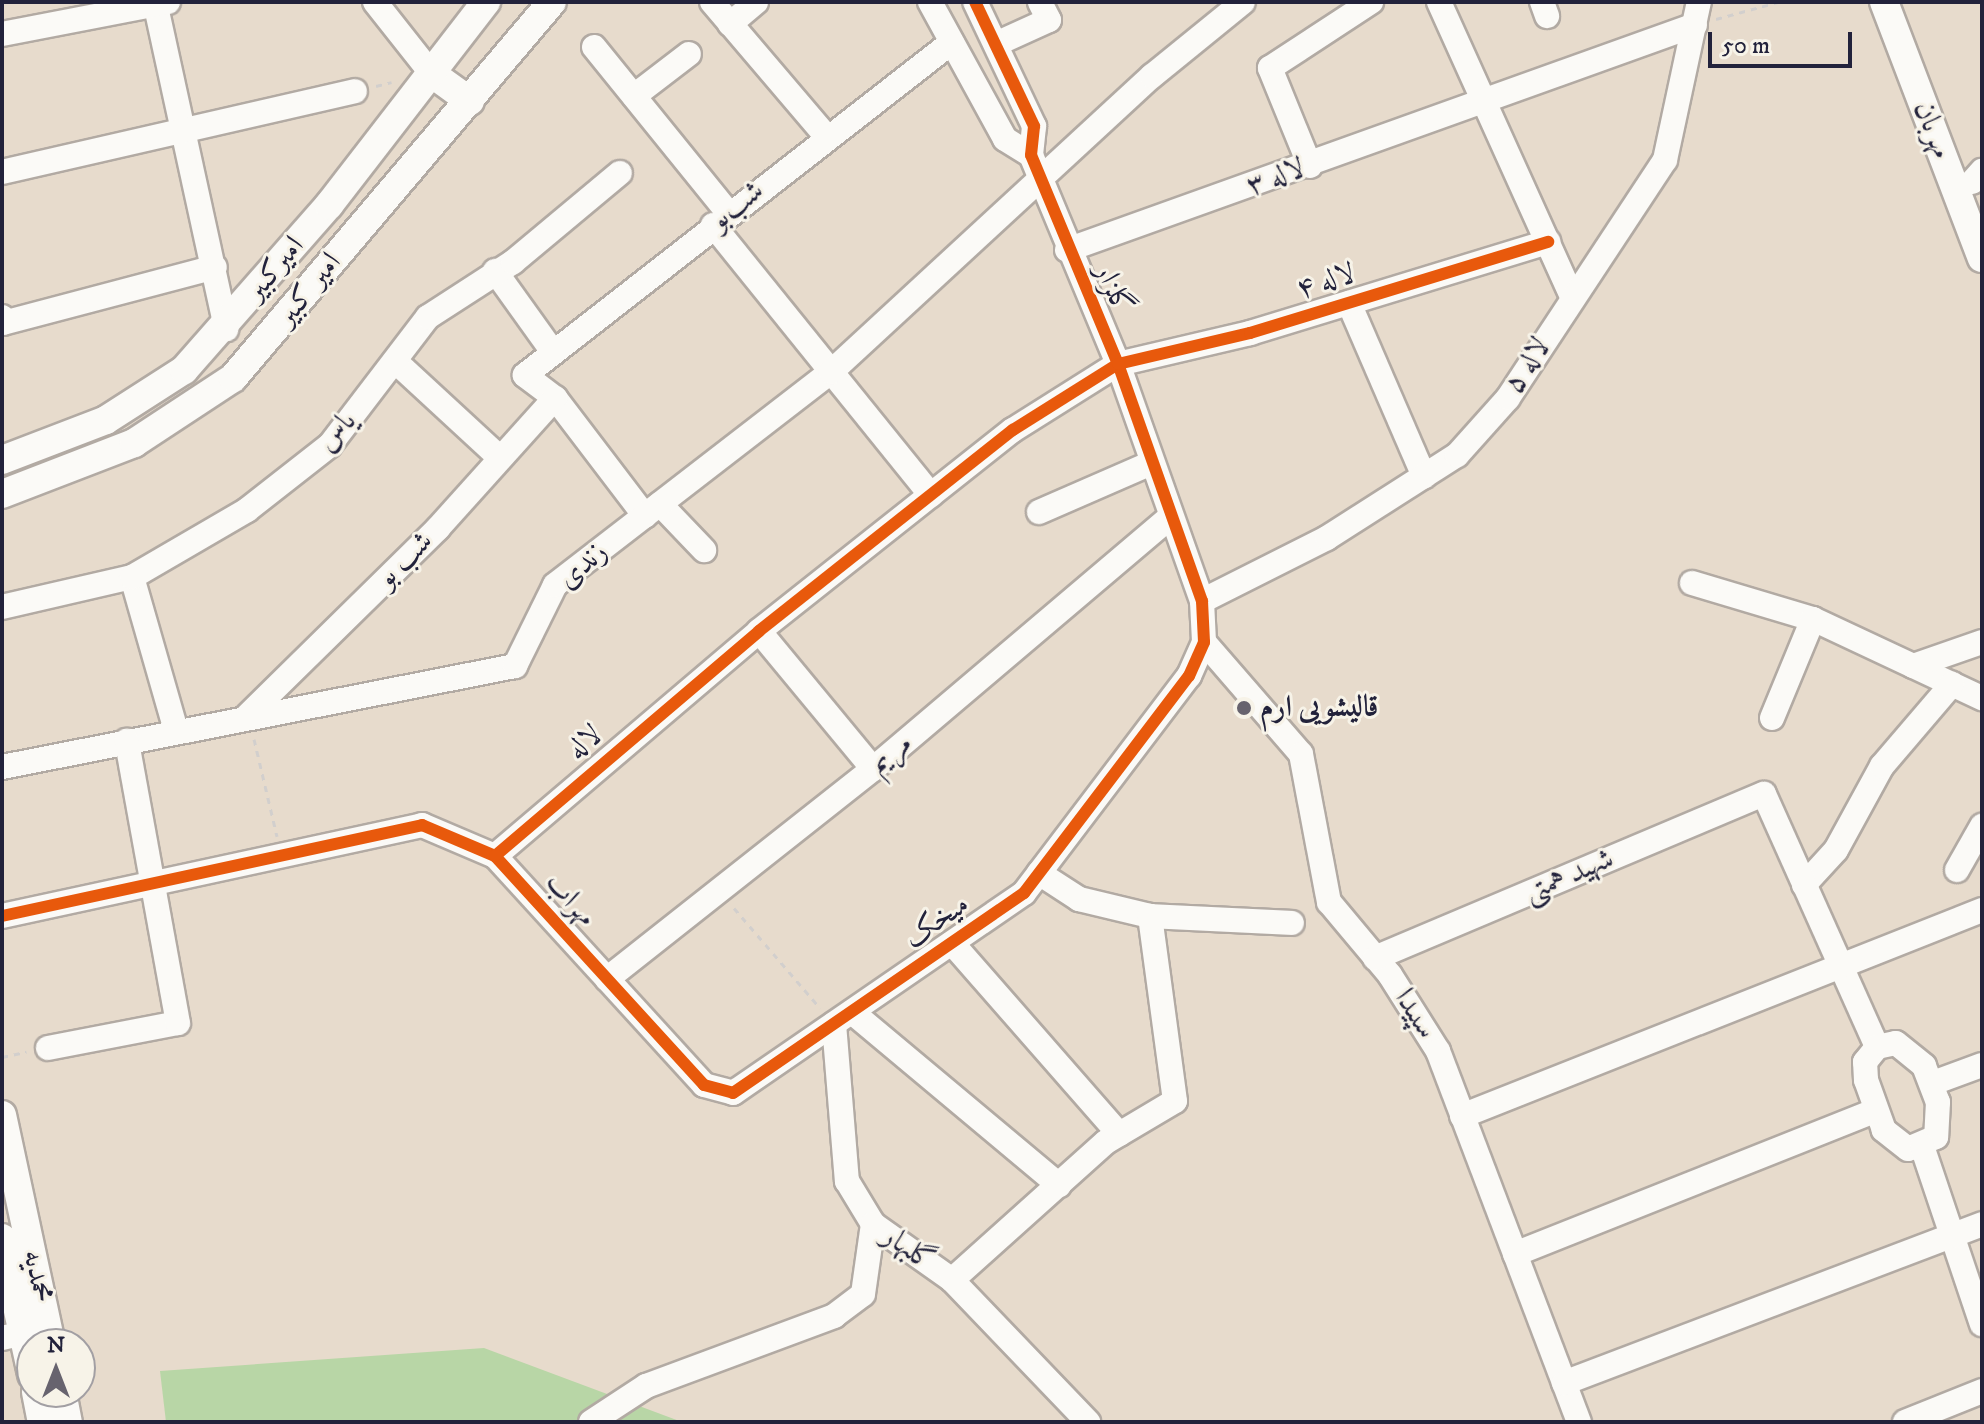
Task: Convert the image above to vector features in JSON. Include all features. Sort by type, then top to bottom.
[{"type":"street","points":[[375,2],[431,73],[470,101]]},
{"type":"street","name":"امیرکبیر","points":[[2,460],[127,408],[184,370],[226,329],[486,2]]},
{"type":"street","name":"امیر کبیر","points":[[2,494],[91,463],[210,398],[252,359],[552,2]]},
{"type":"street","points":[[712,2],[825,135]]},
{"type":"street","points":[[730,24],[756,2]]},
{"type":"street","points":[[930,2],[1005,139],[1031,155]]},
{"type":"street","name":"گلزار","points":[[975,2],[1034,126],[1031,155],[1067,250],[1118,364],[1167,520],[1202,601]]},
{"type":"street","points":[[996,44],[1049,20],[1040,2]]},
{"type":"street","name":"زندی","points":[[2,767],[248,715],[515,666],[555,585],[831,372],[1041,182],[1152,76],[1243,2]]},
{"type":"street","points":[[1310,166],[1270,68],[1371,2]]},
{"type":"street","points":[[1439,2],[1572,297]]},
{"type":"street","name":"مهربان","points":[[1884,2],[1982,258]]},
{"type":"street","name":"مهربان","points":[[1905,2],[1979,187]]},
{"type":"street","points":[[2,34],[159,3],[226,329]]},
{"type":"street","name":"لاله ۳","points":[[1067,250],[1484,104],[1697,14]]},
{"type":"street","name":"لاله ۵","points":[[1202,601],[1327,538],[1457,455],[1508,398],[1665,160],[1697,14]]},
{"type":"street","name":"شب‌بو","points":[[555,398],[525,375],[825,135],[952,42]]},
{"type":"street","points":[[594,47],[634,96],[831,372],[931,495]]},
{"type":"street","points":[[634,96],[689,54]]},
{"type":"street","points":[[2,172],[355,91]]},
{"type":"street","name":"یاس","points":[[2,607],[132,577],[247,510],[330,445],[428,317],[495,271],[620,173]]},
{"type":"street","name":"لاله ۴","points":[[1118,364],[1349,303],[1548,242]]},
{"type":"street","points":[[3,320],[215,267]]},
{"type":"street","points":[[495,271],[553,352]]},
{"type":"street","points":[[1349,303],[1424,476]]},
{"type":"street","points":[[395,361],[500,458]]},
{"type":"street","name":"لاله","points":[[495,856],[759,631],[1013,430],[1118,364]]},
{"type":"street","points":[[555,398],[652,510],[704,550]]},
{"type":"street","name":"شب بو","points":[[248,715],[555,398]]},
{"type":"street","points":[[1039,512],[1149,464]]},
{"type":"street","name":"مریم","points":[[607,979],[721,893],[873,769],[1167,520]]},
{"type":"street","points":[[132,577],[176,730]]},
{"type":"street","points":[[1692,583],[1813,619],[1982,698]]},
{"type":"street","name":"میخک","points":[[607,979],[704,1085],[733,1093],[1024,893],[1189,676],[1204,642],[1202,601]]},
{"type":"street","points":[[1772,718],[1813,619]]},
{"type":"street","points":[[759,631],[873,769]]},
{"type":"street","name":"سپیدا","points":[[1204,642],[1301,754],[1329,902],[1375,958],[1438,1051],[1579,1422]]},
{"type":"street","points":[[1913,666],[1982,642]]},
{"type":"street","points":[[1877,1047],[1804,885],[1836,850],[1882,766],[1952,684]]},
{"type":"street","points":[[48,1048],[178,1023],[127,741]]},
{"type":"street","name":"شهید همتی","points":[[1375,958],[1764,794],[1804,885]]},
{"type":"street","points":[[2,916],[155,887],[281,851],[422,825],[495,856]]},
{"type":"street","points":[[1957,870],[1982,826]]},
{"type":"street","name":"مهراب","points":[[495,856],[607,979]]},
{"type":"street","points":[[1039,873],[1079,899],[1150,916],[1292,923]]},
{"type":"street","points":[[1462,1116],[1982,910]]},
{"type":"street","points":[[952,1280],[1119,1134],[1175,1101],[1150,916]]},
{"type":"street","points":[[952,943],[1119,1134]]},
{"type":"street","points":[[843,1018],[1059,1185]]},
{"type":"street","name":"گلبهار","points":[[843,1018],[847,1181],[873,1224],[952,1280],[1088,1422]]},
{"type":"street","points":[[1877,1047],[1912,1049],[1933,1083],[1939,1122],[1936,1137],[1922,1146],[1894,1145],[1875,1111],[1865,1062],[1877,1047]]},
{"type":"street","points":[[1933,1083],[1982,1065]]},
{"type":"street","points":[[1515,1254],[1875,1111]]},
{"type":"street","name":"محمدیه","points":[[2,1115],[48,1328]]},
{"type":"street","points":[[1922,1146],[1949,1236],[1982,1324]]},
{"type":"street","points":[[591,1422],[646,1386],[834,1316],[863,1294],[873,1224]]},
{"type":"street","points":[[1564,1383],[1982,1224]]},
{"type":"street","name":"محمدیه","points":[[2,1238],[12,1336]]},
{"type":"street","points":[[1905,1422],[1982,1391]]},
{"type":"path","points":[[1697,14],[1778,2]]},
{"type":"path","points":[[248,715],[281,851]]},
{"type":"path","points":[[721,893],[843,1018]]},
{"type":"path","points":[[2,1057],[48,1048]]},
{"type":"green space","points":[[484,1348],[682,1422],[166,1422],[160,1371]]},
{"type":"cycle path","points":[[495,856],[704,1085],[733,1093],[1024,893],[1189,676],[1204,642],[1202,601],[1118,364],[1031,155],[1034,126],[975,2]]},
{"type":"cycle path","points":[[2,916],[422,825],[495,856],[759,631],[1013,430],[1118,364],[1250,333],[1548,242]]},
{"type":"place","name":"قالیشویی ارم","points":[[1244,708]]}]
